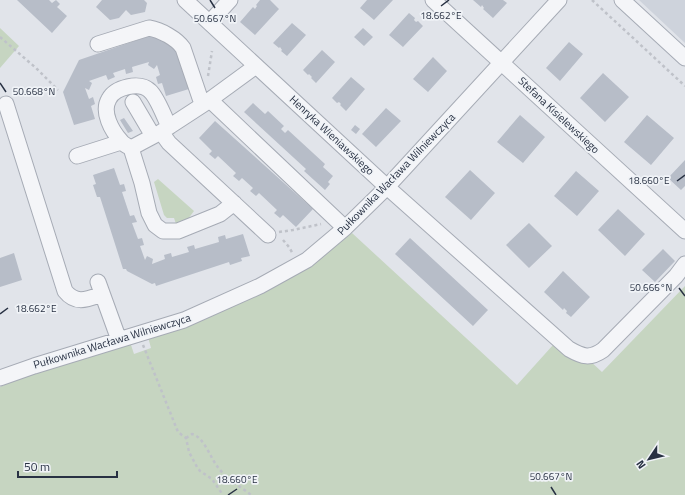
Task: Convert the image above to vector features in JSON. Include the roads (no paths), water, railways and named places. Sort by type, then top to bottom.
[{"type":"street","name":"Henryka Wieniawskiego","points":[[185,0],[387,186],[569,349],[577,354],[591,356],[603,350],[676,276],[685,264]]},
{"type":"street","points":[[210,22],[230,0]]},
{"type":"street","name":"Stefana Kisielewskiego","points":[[433,0],[684,231]]},
{"type":"street","name":"Pułkownika Wacława Wilniewczyca","points":[[0,378],[34,366],[184,320],[272,280],[306,260],[341,224],[387,186],[560,0]]},
{"type":"street","points":[[622,0],[685,58]]},
{"type":"street","points":[[98,44],[150,28],[155,29],[180,43],[200,98],[207,102],[341,224]]},
{"type":"street","points":[[77,156],[126,145],[161,131],[207,102],[256,66]]},
{"type":"street","points":[[161,131],[150,90],[140,86],[124,88],[110,97],[106,107],[108,121],[126,145],[142,183],[149,213],[155,225],[163,231],[178,231],[220,214],[234,203]]},
{"type":"street","points":[[133,102],[161,131],[169,143],[234,203],[271,234]]},
{"type":"street","points":[[6,104],[65,291],[74,299],[79,300],[100,288],[119,340]]}]
